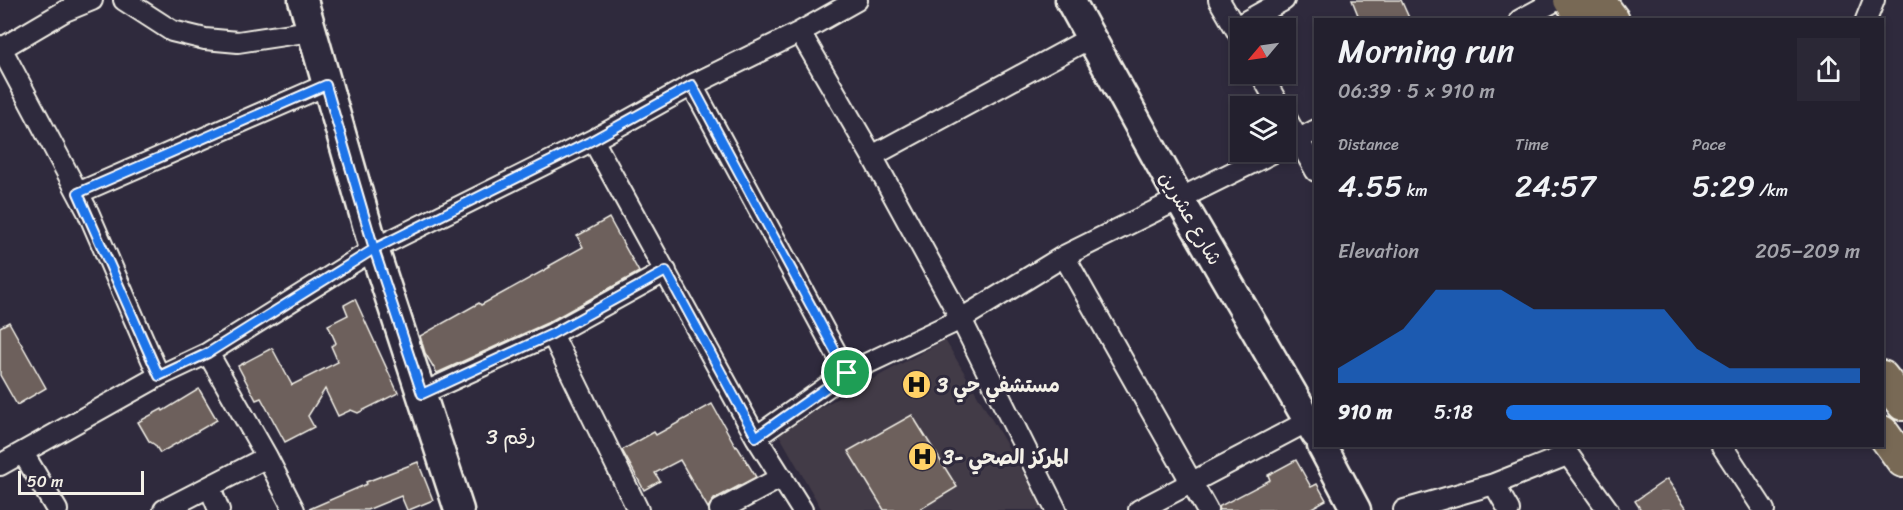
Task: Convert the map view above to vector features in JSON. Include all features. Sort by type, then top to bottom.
[{"type":"main road","points":[[1570,0],[1584,18]]},
{"type":"main road","points":[[1598,0],[1612,18]]},
{"type":"main road","points":[[1884,380],[1903,404]]},
{"type":"main road","points":[[1884,435],[1903,460]]},
{"type":"street","points":[[92,0],[65,11],[1,47],[78,193],[159,376]]},
{"type":"street","points":[[124,0],[172,31],[205,39],[238,42],[311,31]]},
{"type":"street","points":[[303,0],[374,249],[459,510]]},
{"type":"street","points":[[0,465],[159,376],[208,353],[374,249],[593,140],[692,85],[800,32],[857,0]]},
{"type":"street","name":"شارع عشرين","points":[[1070,0],[1179,198],[1314,427]]},
{"type":"street","points":[[1219,0],[1230,19]]},
{"type":"street","points":[[1258,18],[1284,0]]},
{"type":"street","points":[[1524,18],[1557,0]]},
{"type":"street","points":[[1867,18],[1874,0]]},
{"type":"street","points":[[800,32],[872,156],[961,319],[1056,510]]},
{"type":"street","points":[[872,156],[1090,38]]},
{"type":"street","points":[[78,193],[326,85]]},
{"type":"street","points":[[692,85],[847,373]]},
{"type":"street","points":[[1296,141],[1314,131]]},
{"type":"street","points":[[593,140],[756,437],[802,510]]},
{"type":"street","points":[[1296,148],[1314,169]]},
{"type":"street","points":[[756,437],[847,373],[961,319],[1064,256],[1253,162]]},
{"type":"street","points":[[1064,256],[1207,510]]},
{"type":"street","points":[[422,394],[552,334],[666,271]]},
{"type":"street","points":[[552,334],[638,510]]},
{"type":"street","points":[[208,353],[294,510]]},
{"type":"street","points":[[1139,510],[1191,484],[1314,429]]},
{"type":"street","name":"شارع عشرين","points":[[1324,447],[1356,510]]},
{"type":"street","points":[[1723,447],[1755,507]]},
{"type":"street","points":[[1404,510],[1494,484],[1565,450],[1608,510]]},
{"type":"street","points":[[23,453],[57,510]]},
{"type":"street","points":[[164,510],[267,458]]},
{"type":"street","points":[[720,510],[782,477]]},
{"type":"street","points":[[1494,484],[1509,510]]},
{"type":"street","points":[[210,488],[219,510]]},
{"type":"shaded area","name":"مستشفي حي 3","points":[[945,340],[1045,510],[822,510],[777,431]]},
{"type":"building","points":[[1352,0],[1401,0],[1409,18],[1359,18]]},
{"type":"building","points":[[609,218],[639,272],[547,323],[437,373],[425,353],[420,336],[479,303],[481,305],[583,247],[577,236]]},
{"type":"building","points":[[355,299],[398,393],[358,413],[351,410],[338,416],[325,389],[308,416],[314,427],[285,442],[261,398],[256,400],[238,366],[272,348],[292,385],[338,362],[331,346],[336,343],[328,325],[348,315],[344,305]]},
{"type":"building","points":[[9,322],[46,388],[17,405],[0,375],[0,327]]},
{"type":"building","points":[[199,389],[217,420],[160,453],[149,441],[138,422],[162,409],[163,411]]},
{"type":"building","points":[[712,404],[756,477],[714,499],[708,508],[680,460],[655,473],[660,481],[644,490],[622,450],[654,432],[656,435]]},
{"type":"building","points":[[912,415],[957,487],[919,510],[884,510],[848,451]]},
{"type":"building","points":[[1296,460],[1311,487],[1317,484],[1326,500],[1308,510],[1219,510],[1218,507],[1270,480],[1268,475]]},
{"type":"building","points":[[418,462],[433,500],[409,510],[401,496],[367,510],[307,510],[367,484],[366,482]]},
{"type":"building","points":[[1667,479],[1688,510],[1641,510],[1635,501]]},
{"type":"place","name":"مستشفي حي 3","points":[[916,385]]},
{"type":"place","name":"المركز الصحي -3","points":[[922,457]]},
{"type":"district","name":"رقم 3","points":[[511,437]]},
{"type":"route","points":[[847,373],[692,85],[593,140],[374,249],[326,85],[78,193],[159,376],[208,353],[374,249],[422,394],[552,334],[666,271],[756,437],[847,373]]}]
